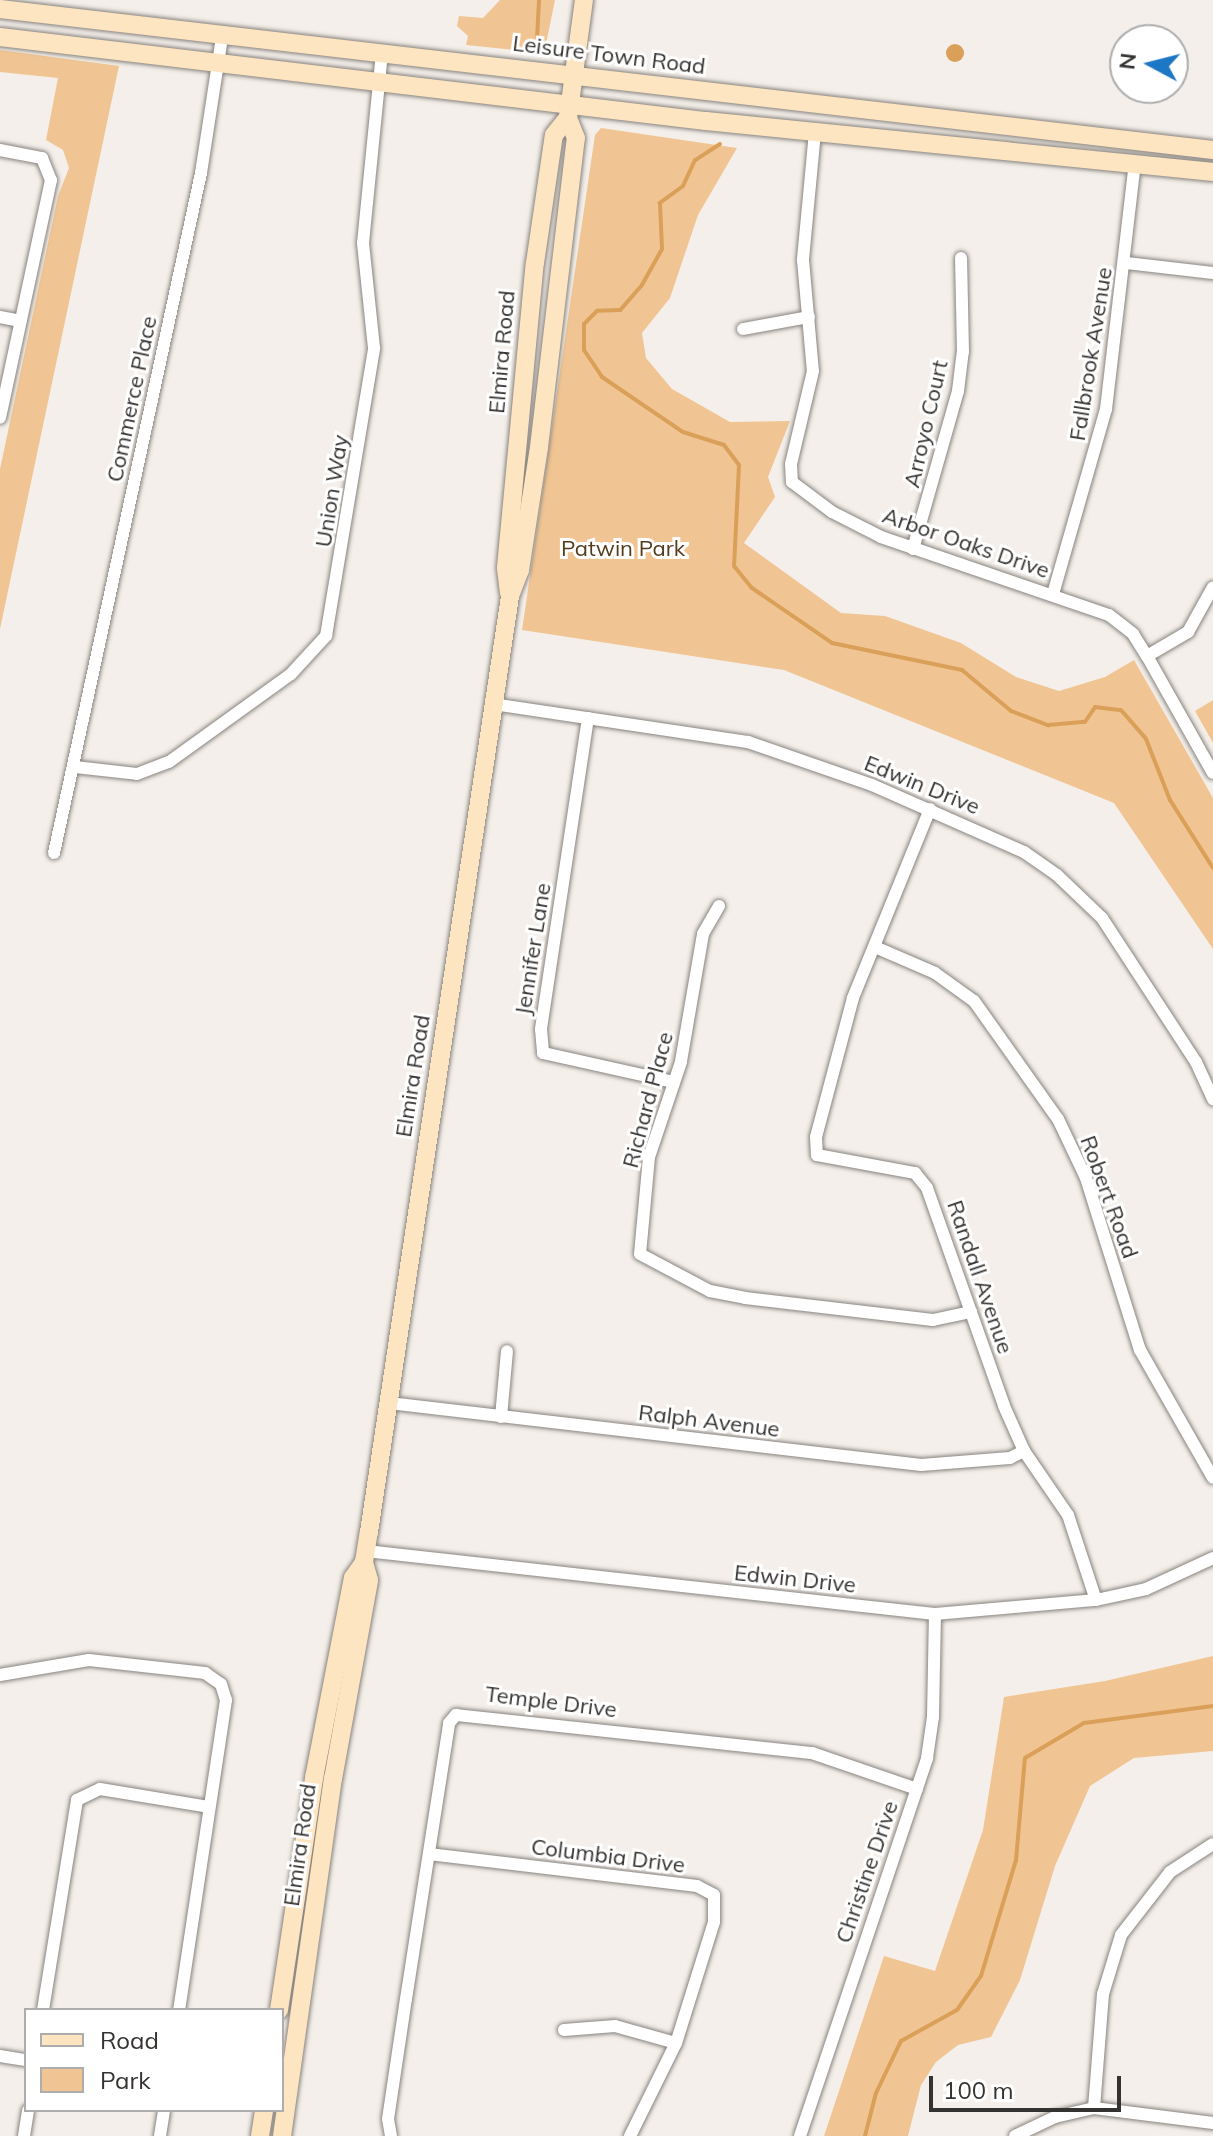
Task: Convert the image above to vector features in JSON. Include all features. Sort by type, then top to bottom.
[{"type":"main road","name":"Elmira Road","points":[[282,2136],[333,1779],[369,1580],[365,1557],[493,704],[510,596],[520,570],[539,447],[576,138],[569,112],[584,0]]},
{"type":"main road","name":"Leisure Town Road","points":[[0,9],[222,38],[575,74],[1204,149]]},
{"type":"main road","points":[[0,37],[379,83],[569,112],[815,132],[1213,172]]},
{"type":"main road","name":"Elmira Road","points":[[510,596],[506,567],[535,263],[554,135],[569,112]]},
{"type":"main road","points":[[1135,162],[1204,149]]},
{"type":"main road","name":"Elmira Road","points":[[279,2008],[314,1778],[353,1578],[365,1557]]},
{"type":"main road","points":[[260,2136],[264,2112]]},
{"type":"street","name":"Commerce Place","points":[[54,853],[75,767],[222,38]]},
{"type":"street","name":"Union Way","points":[[75,767],[137,774],[169,762],[291,674],[326,636],[374,348],[363,243],[382,54]]},
{"type":"street","name":"Arbor Oaks Drive","points":[[815,132],[803,248],[813,371],[791,464],[792,482],[832,512],[913,549],[1109,615],[1133,634],[1213,773]]},
{"type":"street","points":[[0,150],[33,154],[51,174],[0,418]]},
{"type":"street","name":"Fallbrook Avenue","points":[[1053,594],[1106,409],[1126,263],[1135,162]]},
{"type":"street","name":"Arroyo Court","points":[[913,549],[958,391],[963,352],[961,258]]},
{"type":"street","points":[[1126,263],[1213,273]]},
{"type":"street","points":[[0,317],[21,321]]},
{"type":"street","points":[[743,329],[809,317]]},
{"type":"street","points":[[1147,656],[1188,632],[1213,587]]},
{"type":"street","name":"Edwin Drive","points":[[493,704],[748,742],[930,809],[1024,852],[1102,918],[1196,1062],[1213,1099]]},
{"type":"street","name":"Jennifer Lane","points":[[588,718],[541,1029],[543,1053],[674,1082]]},
{"type":"street","name":"Randall Avenue","points":[[930,809],[853,998],[816,1137],[817,1155],[915,1173],[938,1209],[971,1312],[1024,1451],[1068,1515],[1096,1600]]},
{"type":"street","name":"Richard Place","points":[[719,906],[703,934],[689,1028],[649,1157],[638,1246],[646,1259],[710,1291],[745,1298],[933,1320],[971,1312]]},
{"type":"street","name":"Robert Road","points":[[875,947],[935,973],[974,1001],[1058,1119],[1086,1178],[1140,1350],[1213,1478]]},
{"type":"street","points":[[501,1417],[507,1351]]},
{"type":"street","name":"Ralph Avenue","points":[[389,1403],[921,1465],[969,1463],[1024,1451]]},
{"type":"street","name":"Edwin Drive","points":[[365,1557],[935,1614],[1096,1600],[1146,1589],[1213,1558]]},
{"type":"street","name":"Christine Drive","points":[[800,2136],[917,1789],[933,1726],[935,1614]]},
{"type":"street","points":[[0,1675],[72,1661],[105,1661],[210,1675],[221,1684],[226,1700],[179,2008]]},
{"type":"street","name":"Temple Drive","points":[[390,2135],[449,1723],[456,1715],[812,1753],[917,1789]]},
{"type":"street","points":[[43,2008],[77,1800],[100,1789],[209,1807]]},
{"type":"street","points":[[1094,2108],[1103,1994],[1121,1935],[1170,1872],[1213,1844]]},
{"type":"street","name":"Columbia Drive","points":[[429,1854],[697,1886],[714,1895],[714,1922],[676,2043],[654,2097],[630,2136]]},
{"type":"street","points":[[564,2030],[615,2026],[676,2043]]},
{"type":"street","points":[[0,2056],[24,2060]]},
{"type":"street","points":[[1015,2136],[1065,2113],[1094,2108],[1213,2123]]},
{"type":"street","points":[[24,2136],[28,2112]]},
{"type":"street","points":[[160,2136],[164,2112]]},
{"type":"green space","points":[[500,0],[555,0],[546,44],[525,51],[466,45],[468,36],[457,26],[459,16],[483,18]]},
{"type":"green space","points":[[0,50],[119,66],[0,629],[0,469],[58,196],[69,168],[63,150],[46,140],[58,78],[0,72]]},
{"type":"green space","name":"Patwin Park","points":[[601,128],[737,148],[698,215],[670,298],[642,333],[646,358],[672,389],[730,422],[790,421],[768,477],[775,497],[744,543],[841,613],[885,616],[961,643],[1016,677],[1059,691],[1105,677],[1134,660],[1213,798],[1213,949],[1114,803],[784,670],[522,630],[595,135]]},
{"type":"green space","points":[[1213,700],[1213,743],[1195,711]]},
{"type":"green space","points":[[1213,1656],[1213,1751],[1134,1758],[1090,1786],[1055,1866],[1020,1980],[991,2037],[958,2045],[936,2062],[921,2085],[908,2136],[824,2136],[884,1956],[935,1971],[983,1830],[1004,1697],[1105,1681]]},
{"type":"shaded area","points":[[955,44],[964,53],[955,62],[946,53]]},
{"type":"waterway","points":[[537,39],[539,0]]},
{"type":"waterway","points":[[720,144],[695,160],[683,186],[660,203],[662,249],[642,285],[620,310],[597,311],[584,324],[584,350],[602,377],[683,432],[724,445],[739,465],[734,566],[752,588],[832,643],[962,670],[1011,711],[1048,725],[1085,722],[1095,707],[1121,710],[1146,739],[1170,800],[1213,868]]},
{"type":"waterway","points":[[865,2136],[876,2093],[901,2041],[957,2010],[981,1976],[1016,1860],[1025,1758],[1084,1723],[1213,1706]]}]
